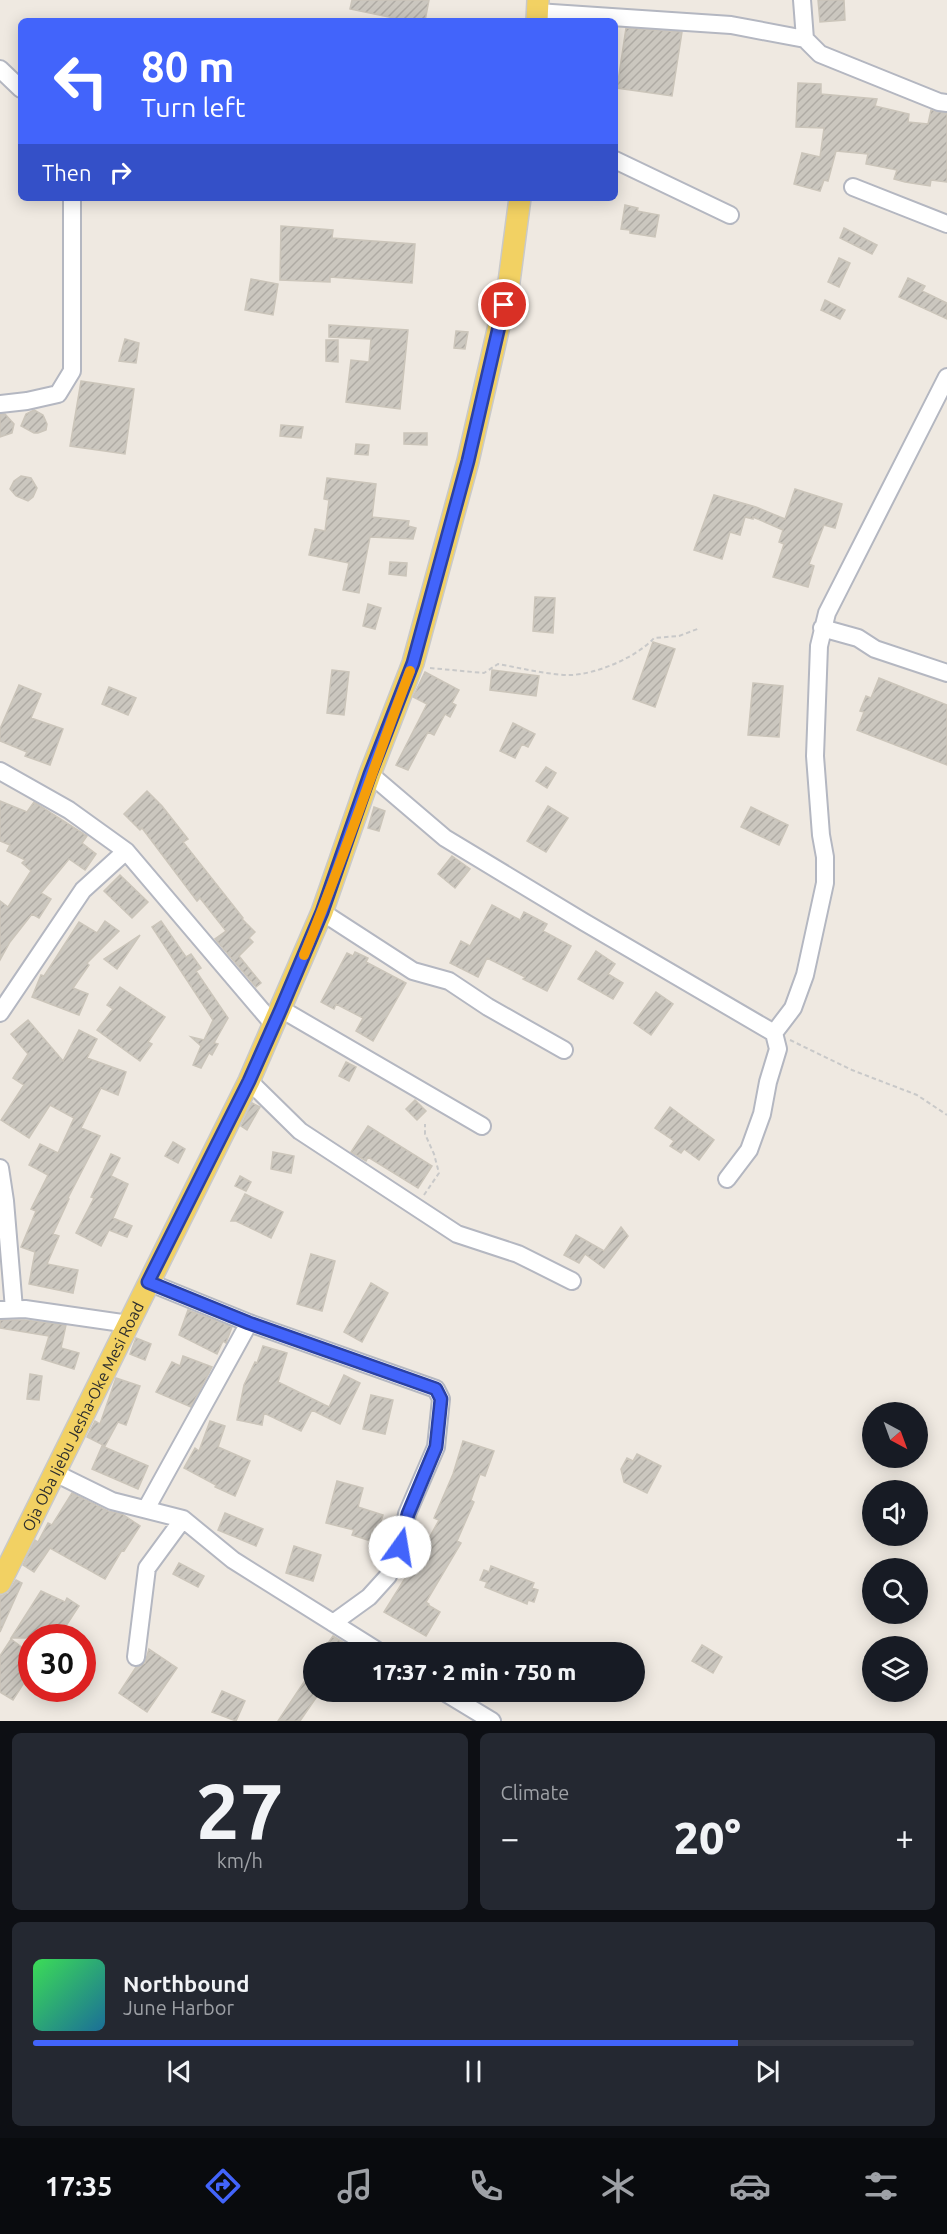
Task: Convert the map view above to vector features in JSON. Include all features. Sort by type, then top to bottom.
[{"type":"main road","name":"Oja Oba Ijebu Jesha-Oke Mesi Road","points":[[0,1583],[249,1081],[322,912],[370,774],[413,663],[468,461],[504,305],[520,201]]},
{"type":"street","points":[[802,0],[805,39]]},
{"type":"street","points":[[537,11],[731,25],[805,39],[820,54],[939,102],[947,103]]},
{"type":"street","points":[[0,69],[18,86]]},
{"type":"street","points":[[618,161],[730,215]]},
{"type":"street","points":[[853,187],[947,224]]},
{"type":"street","points":[[0,404],[58,394],[72,371],[72,201]]},
{"type":"street","points":[[774,1033],[793,1008],[805,975],[825,883],[825,857],[821,835],[815,756],[819,646],[822,628],[947,377]]},
{"type":"street","points":[[822,628],[858,638],[874,649],[947,673]]},
{"type":"street","points":[[0,771],[69,810],[126,851],[278,1017],[482,1126]]},
{"type":"street","points":[[370,774],[445,838],[774,1033],[778,1049],[768,1082],[762,1114],[749,1150],[727,1179]]},
{"type":"street","points":[[0,1013],[83,890],[126,851]]},
{"type":"street","points":[[322,912],[413,971],[449,981],[488,1007],[564,1050]]},
{"type":"street","points":[[249,1081],[300,1131],[457,1234],[518,1254],[572,1281]]},
{"type":"street","points":[[0,1168],[5,1201],[7,1310],[129,1324]]},
{"type":"street","points":[[148,1282],[249,1323],[436,1389],[441,1399],[436,1447],[408,1514],[400,1547],[388,1576],[369,1597],[333,1623]]},
{"type":"street","points":[[146,1509],[249,1323]]},
{"type":"street","points":[[55,1473],[112,1501],[183,1519],[233,1560],[363,1642]]},
{"type":"street","points":[[136,1657],[147,1568],[183,1519]]},
{"type":"street","points":[[461,1702],[492,1721]]},
{"type":"path","points":[[413,663],[437,670],[484,673],[498,664],[572,675],[610,666],[646,647],[654,638],[679,636],[700,628]]},
{"type":"path","points":[[774,1033],[852,1070],[917,1095],[947,1115]]},
{"type":"path","points":[[415,1207],[439,1173],[425,1134],[425,1124]]},
{"type":"building","points":[[352,0],[429,0],[426,18],[394,18],[350,9]]},
{"type":"building","points":[[818,0],[844,0],[845,20],[820,22]]},
{"type":"building","points":[[626,28],[682,32],[672,96],[618,88]]},
{"type":"building","points":[[798,83],[821,84],[821,94],[877,99],[875,106],[909,114],[908,122],[928,124],[931,110],[947,113],[947,182],[931,180],[930,186],[894,179],[897,170],[866,164],[868,154],[836,151],[828,181],[824,180],[820,191],[794,184],[802,153],[820,157],[824,128],[796,127]]},
{"type":"building","points":[[625,205],[638,208],[637,211],[659,215],[655,237],[630,233],[630,230],[621,229]]},
{"type":"building","points":[[281,226],[333,230],[332,238],[415,244],[412,283],[330,277],[330,282],[280,280]]},
{"type":"building","points":[[844,228],[877,245],[872,254],[840,238]]},
{"type":"building","points":[[839,258],[850,263],[839,287],[828,282]]},
{"type":"building","points":[[908,278],[925,286],[922,291],[947,303],[947,319],[899,297]]},
{"type":"building","points":[[251,279],[278,284],[273,315],[245,310]]},
{"type":"building","points":[[825,300],[845,310],[840,319],[821,310]]},
{"type":"building","points":[[329,325],[408,330],[400,409],[346,402],[351,360],[369,362],[371,339],[329,337]]},
{"type":"building","points":[[456,331],[468,332],[465,349],[454,348]]},
{"type":"building","points":[[125,339],[139,343],[136,363],[119,361]]},
{"type":"building","points":[[326,340],[338,340],[338,362],[326,361]]},
{"type":"building","points":[[81,381],[134,389],[125,454],[70,446]]},
{"type":"building","points":[[34,410],[43,415],[47,424],[46,430],[38,433],[21,426],[26,414]]},
{"type":"building","points":[[0,414],[5,414],[14,424],[12,433],[0,437]]},
{"type":"building","points":[[281,425],[303,427],[301,438],[280,436]]},
{"type":"building","points":[[404,433],[427,433],[427,445],[404,444]]},
{"type":"building","points":[[356,444],[369,445],[368,455],[355,454]]},
{"type":"building","points":[[21,476],[31,478],[37,488],[33,497],[28,501],[16,496],[10,489],[14,481]]},
{"type":"building","points":[[327,478],[376,484],[372,517],[409,521],[408,526],[416,528],[413,539],[370,537],[359,593],[343,590],[349,563],[309,555],[315,529],[325,531],[329,500],[324,499]]},
{"type":"building","points":[[795,489],[842,504],[835,528],[824,525],[809,564],[814,566],[808,587],[773,577],[784,544],[779,542],[783,530],[753,517],[753,519],[745,517],[740,535],[730,532],[722,559],[694,550],[714,495],[756,507],[785,519]]},
{"type":"building","points":[[390,562],[407,563],[406,576],[389,574]]},
{"type":"building","points":[[535,597],[555,598],[553,633],[533,631]]},
{"type":"building","points":[[368,604],[381,608],[375,629],[363,626]]},
{"type":"building","points":[[653,642],[675,649],[655,707],[633,699]]},
{"type":"building","points":[[332,670],[349,672],[344,715],[327,713]]},
{"type":"building","points":[[492,670],[539,676],[536,696],[490,690]]},
{"type":"building","points":[[425,672],[459,690],[452,703],[456,705],[450,717],[445,714],[434,735],[428,732],[408,770],[396,765],[427,704],[413,697]]},
{"type":"building","points":[[879,678],[947,705],[947,765],[857,730],[864,712],[860,711],[866,696],[871,698]]},
{"type":"building","points":[[753,683],[783,686],[779,737],[748,735]]},
{"type":"building","points":[[19,685],[41,694],[31,718],[63,729],[50,765],[25,756],[27,752],[0,741],[0,729]]},
{"type":"building","points":[[109,687],[136,698],[128,715],[102,704]]},
{"type":"building","points":[[513,723],[535,734],[528,747],[522,744],[515,758],[500,751]]},
{"type":"building","points":[[546,767],[556,773],[547,788],[536,781]]},
{"type":"building","points":[[147,791],[188,839],[183,842],[242,919],[255,932],[249,938],[253,942],[239,956],[261,983],[256,987],[215,939],[226,931],[200,898],[197,901],[142,828],[140,830],[124,814]]},
{"type":"building","points":[[0,801],[27,812],[34,802],[87,836],[82,843],[96,854],[85,870],[69,859],[41,893],[51,899],[39,918],[32,914],[10,942],[0,960],[0,901],[8,907],[31,871],[22,863],[25,860],[7,851],[10,845],[0,841]]},
{"type":"building","points":[[548,806],[568,818],[546,852],[527,841]]},
{"type":"building","points":[[374,807],[385,811],[379,831],[368,828]]},
{"type":"building","points":[[751,807],[788,825],[779,845],[741,827]]},
{"type":"building","points":[[452,856],[470,869],[455,888],[438,874]]},
{"type":"building","points":[[120,875],[148,902],[132,918],[104,891]]},
{"type":"building","points":[[492,905],[520,920],[524,912],[547,924],[543,931],[571,946],[547,991],[487,958],[478,977],[450,963],[461,941],[470,946]]},
{"type":"building","points":[[105,921],[119,931],[87,963],[89,965],[73,988],[88,994],[79,1015],[32,997],[41,975],[44,976],[79,922],[97,933]]},
{"type":"building","points":[[161,921],[186,957],[191,954],[201,968],[196,971],[228,1018],[214,1043],[218,1044],[212,1055],[209,1053],[201,1068],[193,1065],[201,1046],[191,1037],[204,1040],[213,1020],[152,927]]},
{"type":"building","points":[[140,935],[117,969],[104,959]]},
{"type":"building","points":[[596,951],[615,964],[608,974],[623,983],[613,999],[578,979]]},
{"type":"building","points":[[355,952],[368,958],[366,962],[406,983],[373,1041],[356,1031],[363,1018],[336,1004],[334,1009],[321,1002],[347,953],[353,956]]},
{"type":"building","points":[[120,987],[165,1017],[148,1042],[152,1044],[140,1061],[97,1030],[113,1009],[107,1005]]},
{"type":"building","points":[[656,992],[673,1004],[651,1035],[634,1023]]},
{"type":"building","points":[[28,1020],[63,1061],[79,1030],[97,1039],[87,1058],[126,1072],[118,1095],[101,1088],[81,1128],[100,1136],[68,1198],[53,1234],[59,1236],[47,1264],[78,1270],[73,1293],[29,1284],[35,1252],[21,1247],[36,1211],[31,1209],[48,1175],[29,1165],[40,1144],[58,1153],[74,1118],[50,1105],[29,1138],[1,1120],[24,1085],[13,1078],[28,1054],[11,1034]]},
{"type":"building","points":[[346,1062],[356,1067],[349,1081],[339,1076]]},
{"type":"building","points":[[415,1100],[426,1111],[417,1120],[406,1109]]},
{"type":"building","points":[[252,1103],[260,1107],[247,1130],[241,1126]]},
{"type":"building","points":[[670,1107],[714,1140],[699,1160],[684,1149],[681,1153],[670,1146],[674,1141],[655,1128]]},
{"type":"building","points":[[368,1126],[432,1166],[418,1188],[368,1157],[366,1161],[351,1152]]},
{"type":"building","points":[[173,1142],[185,1149],[178,1163],[165,1156]]},
{"type":"building","points":[[273,1152],[294,1156],[291,1173],[271,1169]]},
{"type":"building","points":[[111,1154],[120,1158],[111,1176],[128,1184],[113,1218],[132,1226],[127,1237],[109,1230],[101,1246],[76,1233],[94,1198],[91,1197]]},
{"type":"building","points":[[240,1176],[251,1182],[246,1191],[235,1186]]},
{"type":"building","points":[[245,1194],[283,1212],[271,1238],[236,1221],[231,1221]]},
{"type":"building","points":[[621,1227],[628,1236],[604,1268],[585,1254],[579,1263],[564,1255],[576,1235],[604,1251]]},
{"type":"building","points":[[311,1254],[335,1261],[322,1311],[297,1304]]},
{"type":"building","points":[[371,1283],[388,1293],[362,1342],[344,1332]]},
{"type":"building","points":[[188,1310],[232,1327],[226,1343],[223,1341],[217,1354],[179,1335]]},
{"type":"building","points":[[0,1320],[24,1320],[66,1325],[61,1348],[79,1353],[74,1369],[42,1359],[49,1336],[0,1328]]},
{"type":"building","points":[[136,1338],[151,1344],[145,1360],[130,1354]]},
{"type":"building","points":[[263,1346],[287,1353],[278,1382],[329,1407],[344,1375],[360,1383],[340,1424],[312,1410],[301,1431],[264,1413],[262,1425],[237,1420],[244,1385],[255,1362],[257,1363]]},
{"type":"building","points":[[183,1356],[212,1367],[191,1407],[156,1392],[172,1362],[180,1366]]},
{"type":"building","points":[[30,1374],[42,1376],[39,1400],[27,1399]]},
{"type":"building","points":[[116,1378],[140,1386],[126,1425],[118,1422],[105,1446],[87,1437],[95,1421],[100,1424]]},
{"type":"building","points":[[371,1395],[393,1400],[385,1434],[363,1429]]},
{"type":"building","points":[[210,1421],[225,1426],[218,1447],[250,1461],[235,1496],[184,1468],[195,1448],[199,1451]]},
{"type":"building","points":[[463,1441],[494,1451],[485,1476],[480,1474],[471,1500],[474,1502],[457,1541],[461,1543],[426,1602],[440,1612],[426,1636],[384,1612],[439,1520],[434,1518],[453,1474]]},
{"type":"building","points":[[102,1446],[148,1466],[138,1489],[92,1469]]},
{"type":"building","points":[[637,1454],[661,1466],[647,1493],[624,1482],[621,1469],[627,1458],[633,1461]]},
{"type":"building","points":[[337,1481],[363,1488],[358,1507],[383,1515],[374,1542],[352,1535],[354,1530],[326,1523]]},
{"type":"building","points":[[72,1493],[108,1511],[122,1514],[140,1526],[105,1579],[50,1548],[34,1572],[23,1565],[35,1540],[38,1542],[48,1523],[52,1525]]},
{"type":"building","points":[[225,1513],[263,1529],[256,1546],[218,1530]]},
{"type":"building","points":[[294,1546],[321,1555],[313,1581],[286,1573]]},
{"type":"building","points":[[179,1563],[204,1576],[198,1587],[173,1574]]},
{"type":"building","points":[[491,1566],[534,1583],[532,1588],[538,1590],[534,1602],[528,1600],[527,1604],[485,1587],[487,1582],[480,1580],[484,1570],[489,1572]]},
{"type":"building","points":[[16,1580],[22,1583],[0,1632],[0,1596],[8,1593]]},
{"type":"building","points":[[41,1591],[65,1602],[67,1598],[79,1606],[67,1624],[20,1624]]},
{"type":"building","points":[[18,1627],[18,1638],[11,1638]]},
{"type":"building","points":[[333,1636],[343,1642],[329,1642]]},
{"type":"building","points":[[11,1639],[18,1644],[18,1692],[13,1700],[0,1692],[0,1656]]},
{"type":"building","points":[[702,1645],[722,1657],[713,1673],[692,1661]]},
{"type":"building","points":[[149,1649],[177,1668],[147,1712],[119,1693],[136,1667],[145,1663]]},
{"type":"building","points":[[303,1684],[303,1702],[313,1702],[300,1721],[278,1721]]},
{"type":"building","points":[[222,1691],[245,1701],[236,1721],[212,1712]]},
{"type":"slow traffic","points":[[304,955],[322,912],[370,774],[410,671]]},
{"type":"route","points":[[400,1547],[408,1514],[436,1447],[441,1399],[436,1389],[249,1323],[148,1282],[249,1081],[281,1009],[322,912],[370,774],[413,663],[468,461],[504,305]]}]
